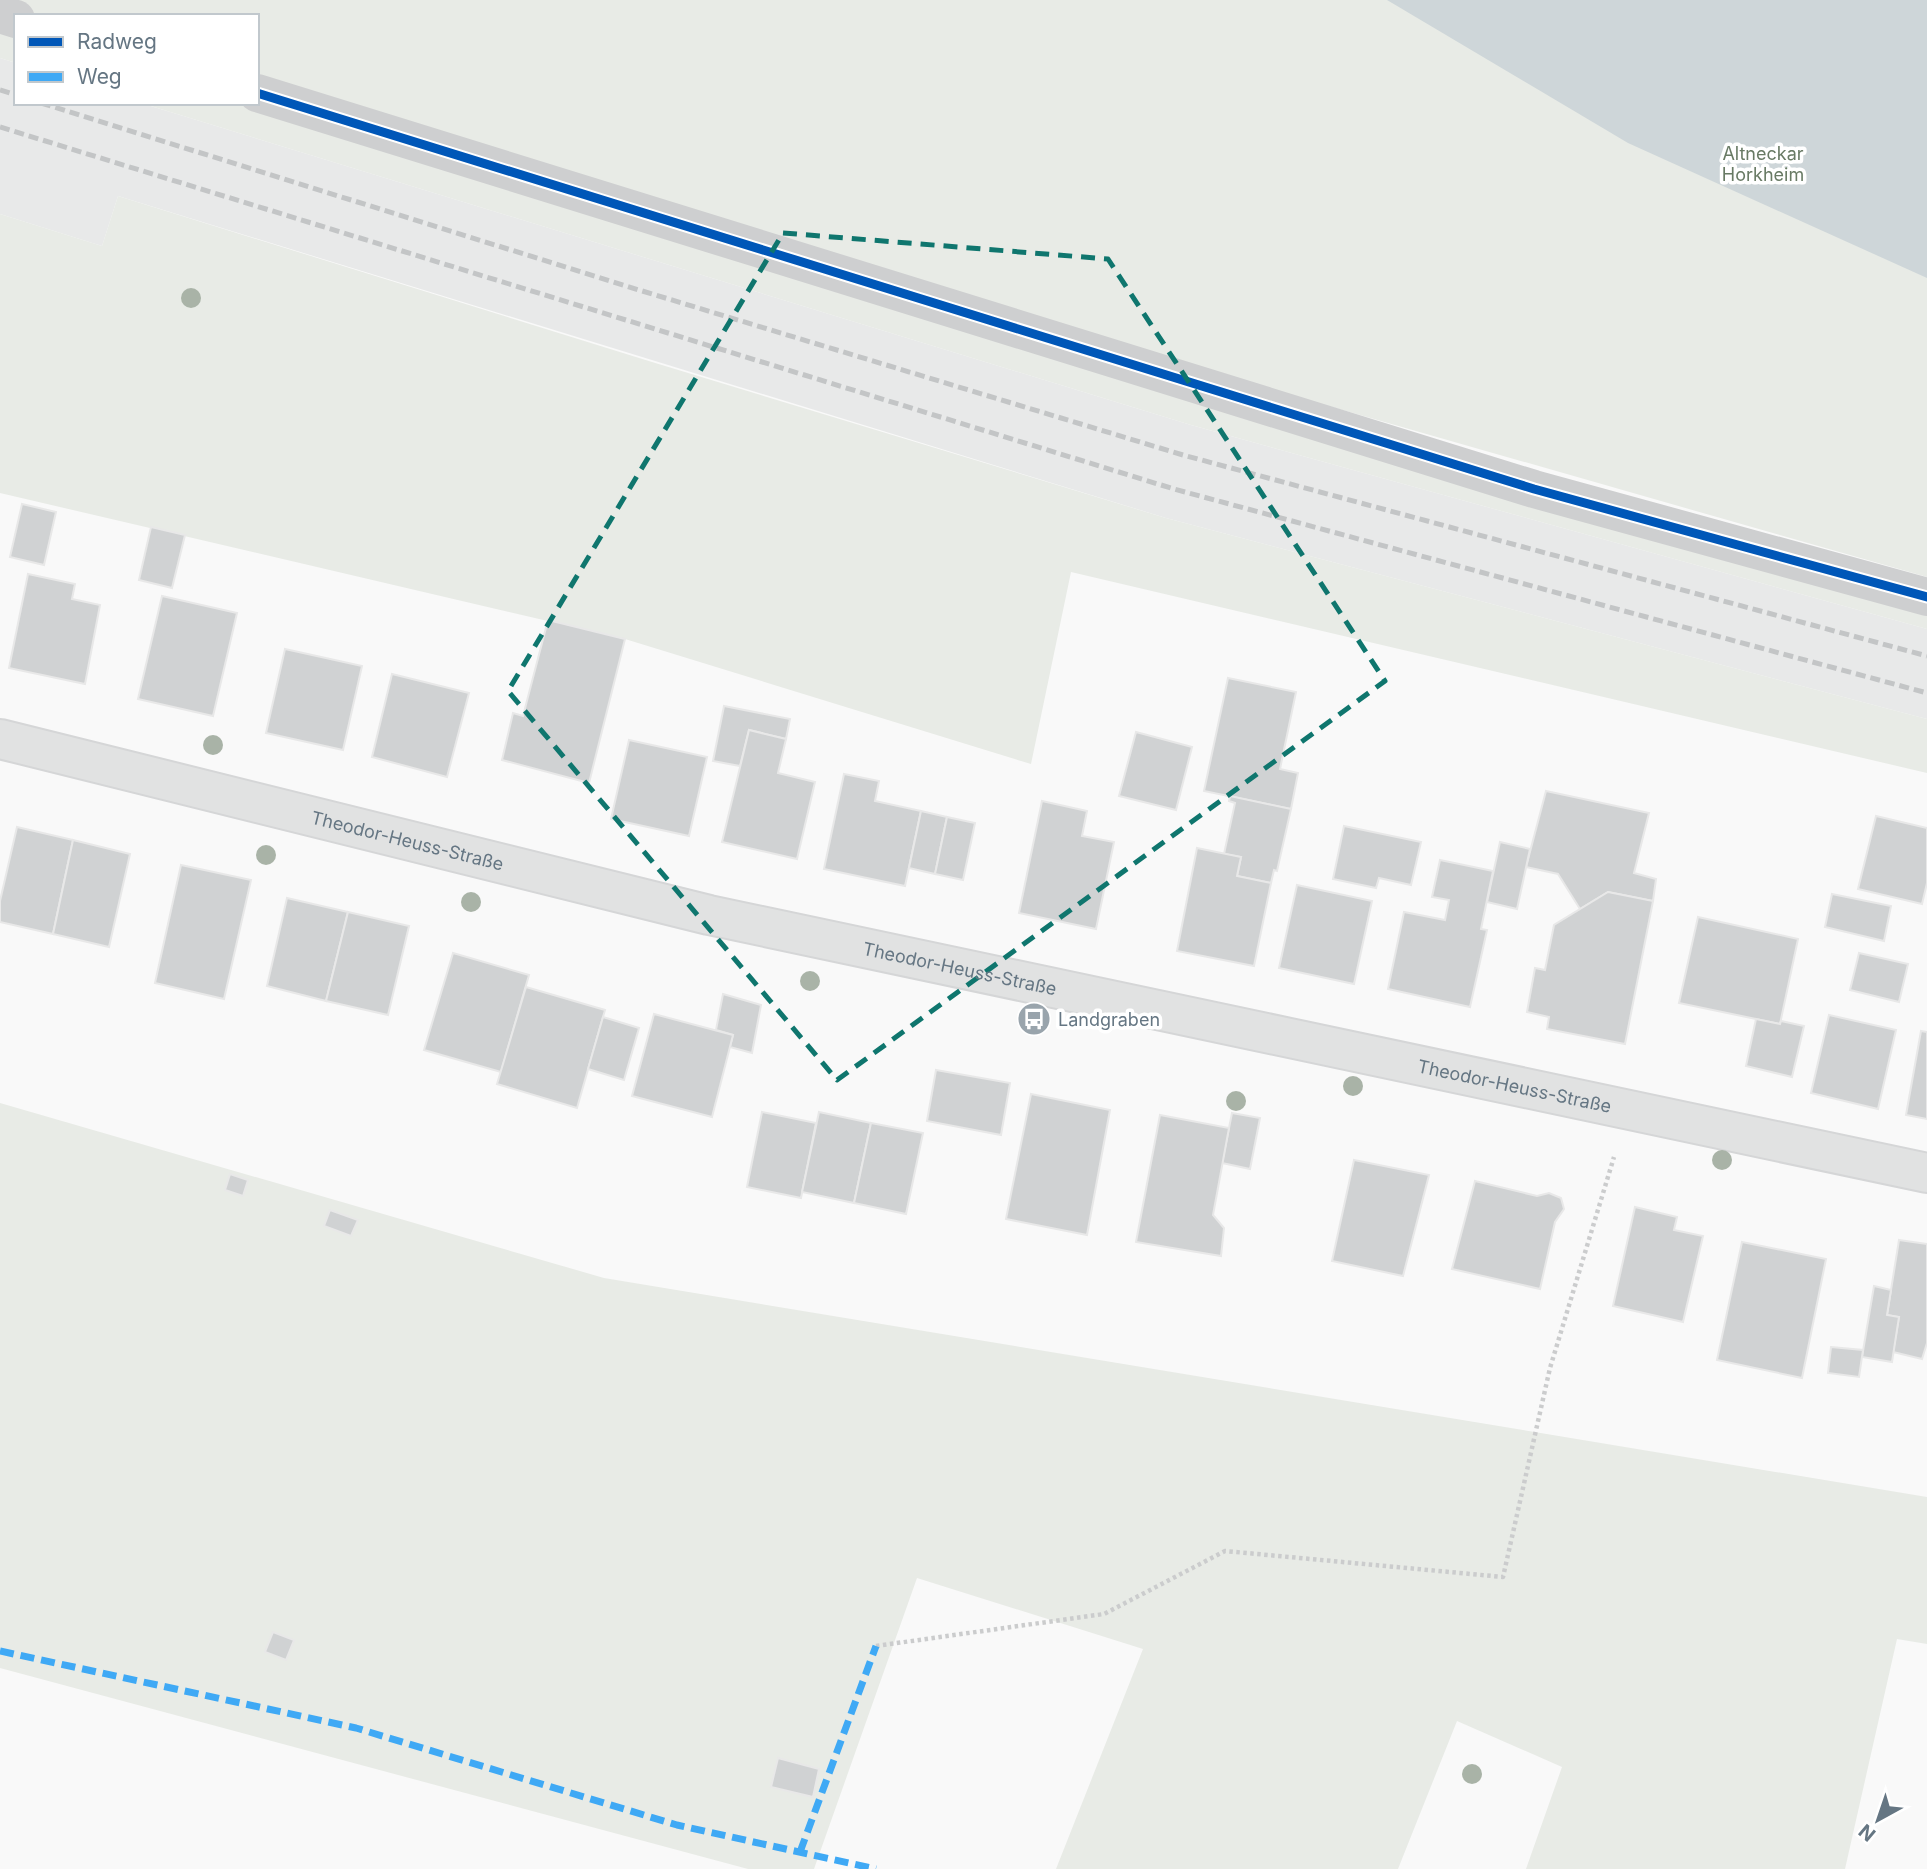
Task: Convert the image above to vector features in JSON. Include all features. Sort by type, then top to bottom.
[{"type":"main road","name":"Theodor-Heuss-Straße","points":[[0,738],[709,915],[1927,1173]]},
{"type":"lane","points":[[259,94],[1534,489],[1927,597]]},
{"type":"path","points":[[876,1646],[1104,1614],[1224,1551],[1503,1577],[1550,1368],[1629,1111]]},
{"type":"highlighted area","points":[[783,233],[1108,259],[1385,681],[837,1080],[508,691]]},
{"type":"shaded area","points":[[1387,0],[1927,0],[1927,278],[1628,143]]},
{"type":"shaded area","points":[[0,58],[14,62],[14,105],[148,105],[1191,425],[1927,629],[1927,719],[1166,518],[118,196],[102,246],[0,214]]},
{"type":"green space","name":"Altneckar Horkheim","points":[[0,0],[1927,0],[1927,577],[1325,405],[1927,608],[1927,629],[1191,425],[148,105],[259,105],[259,14],[14,14],[14,62],[0,58]]},
{"type":"green space","points":[[118,196],[1166,518],[1927,719],[1927,773],[1071,572],[1031,764],[625,639],[0,493],[0,214],[102,246]]},
{"type":"green space","points":[[0,1103],[604,1278],[1927,1497],[1927,1644],[1897,1639],[1845,1869],[1526,1869],[1562,1767],[1457,1721],[1398,1869],[1056,1869],[1143,1649],[917,1578],[814,1869],[748,1869],[0,1668]]},
{"type":"building","points":[[22,504],[56,512],[44,565],[10,557]]},
{"type":"building","points":[[151,527],[185,535],[172,588],[139,580]]},
{"type":"building","points":[[28,574],[75,584],[72,599],[100,605],[85,684],[9,668]]},
{"type":"building","points":[[162,596],[237,613],[213,716],[138,699]]},
{"type":"building","points":[[548,620],[625,639],[589,783],[502,760],[513,713],[523,716]]},
{"type":"building","points":[[285,649],[362,666],[343,750],[266,733]]},
{"type":"building","points":[[392,674],[469,693],[447,777],[372,757]]},
{"type":"building","points":[[1228,678],[1296,692],[1280,769],[1298,773],[1291,809],[1204,791]]},
{"type":"building","points":[[724,706],[790,719],[786,739],[749,730],[740,766],[713,761]]},
{"type":"building","points":[[749,730],[786,739],[778,773],[815,782],[797,859],[722,842]]},
{"type":"building","points":[[1136,732],[1192,747],[1176,810],[1119,796]]},
{"type":"building","points":[[629,740],[707,757],[689,836],[611,819]]},
{"type":"building","points":[[844,774],[879,781],[875,801],[921,811],[905,886],[824,869]]},
{"type":"building","points":[[1546,791],[1649,813],[1634,873],[1656,879],[1653,901],[1608,892],[1580,909],[1558,874],[1526,867]]},
{"type":"building","points":[[1230,796],[1291,809],[1277,871],[1274,870],[1271,883],[1237,876],[1241,857],[1224,854],[1235,803],[1229,801]]},
{"type":"building","points":[[1042,801],[1087,811],[1082,836],[1114,842],[1096,929],[1019,913]]},
{"type":"building","points":[[921,811],[947,817],[935,874],[909,868]]},
{"type":"building","points":[[1876,816],[1927,828],[1927,883],[1922,904],[1858,889]]},
{"type":"building","points":[[947,817],[975,823],[963,880],[935,874]]},
{"type":"building","points":[[1344,826],[1421,842],[1411,885],[1379,878],[1376,888],[1333,879]]},
{"type":"building","points":[[17,827],[73,840],[53,934],[0,922],[0,901]]},
{"type":"building","points":[[73,840],[130,854],[109,947],[53,934]]},
{"type":"building","points":[[1500,842],[1530,849],[1517,909],[1487,902]]},
{"type":"building","points":[[1197,848],[1241,857],[1237,876],[1271,883],[1254,966],[1177,951]]},
{"type":"building","points":[[1440,860],[1493,871],[1481,929],[1487,930],[1470,1007],[1388,989],[1404,912],[1445,920],[1449,900],[1432,897]]},
{"type":"building","points":[[181,865],[251,880],[224,999],[155,983]]},
{"type":"building","points":[[1297,885],[1372,901],[1354,984],[1279,968]]},
{"type":"building","points":[[1608,892],[1653,901],[1625,1044],[1547,1029],[1549,1017],[1527,1012],[1535,968],[1545,970],[1554,925]]},
{"type":"building","points":[[1832,894],[1891,906],[1884,941],[1825,927]]},
{"type":"building","points":[[287,898],[348,912],[326,1001],[267,986]]},
{"type":"building","points":[[348,912],[409,926],[388,1015],[326,1001]]},
{"type":"building","points":[[1698,917],[1798,939],[1780,1024],[1679,1003]]},
{"type":"building","points":[[453,953],[529,975],[501,1072],[424,1050]]},
{"type":"building","points":[[1859,953],[1908,964],[1899,1002],[1850,990]]},
{"type":"building","points":[[526,987],[605,1010],[577,1108],[497,1084]]},
{"type":"building","points":[[723,994],[761,1005],[752,1053],[730,1047],[733,1035],[716,1030]]},
{"type":"building","points":[[654,1014],[733,1035],[712,1117],[632,1096]]},
{"type":"building","points":[[1829,1015],[1896,1030],[1878,1109],[1811,1093]]},
{"type":"building","points":[[603,1017],[639,1028],[624,1080],[588,1069]]},
{"type":"building","points":[[1756,1019],[1804,1026],[1792,1077],[1746,1066]]},
{"type":"building","points":[[1921,1031],[1927,1032],[1927,1119],[1906,1115]]},
{"type":"building","points":[[936,1070],[1010,1083],[1001,1135],[927,1121]]},
{"type":"building","points":[[1031,1094],[1110,1110],[1087,1235],[1006,1219]]},
{"type":"building","points":[[762,1112],[816,1123],[801,1198],[747,1187]]},
{"type":"building","points":[[819,1112],[871,1123],[854,1203],[802,1192]]},
{"type":"building","points":[[1232,1113],[1260,1118],[1250,1169],[1222,1163]]},
{"type":"building","points":[[1160,1115],[1229,1128],[1213,1215],[1224,1228],[1221,1256],[1136,1242]]},
{"type":"building","points":[[871,1123],[923,1133],[906,1214],[854,1203]]},
{"type":"building","points":[[1354,1160],[1429,1175],[1403,1276],[1332,1261]]},
{"type":"building","points":[[230,1174],[248,1180],[243,1196],[225,1190]]},
{"type":"building","points":[[1475,1181],[1537,1196],[1549,1193],[1561,1198],[1564,1209],[1555,1222],[1540,1289],[1452,1269]]},
{"type":"building","points":[[1635,1207],[1677,1217],[1674,1230],[1703,1236],[1683,1322],[1613,1306]]},
{"type":"building","points":[[330,1210],[358,1220],[351,1236],[324,1226]]},
{"type":"building","points":[[1899,1240],[1927,1244],[1927,1343],[1922,1359],[1893,1352],[1899,1317],[1887,1315]]},
{"type":"building","points":[[1742,1242],[1826,1259],[1802,1378],[1717,1360]]},
{"type":"building","points":[[1874,1286],[1891,1290],[1887,1315],[1899,1317],[1892,1362],[1862,1357]]},
{"type":"building","points":[[1831,1347],[1863,1350],[1859,1377],[1828,1373]]},
{"type":"building","points":[[273,1632],[294,1640],[286,1660],[265,1652]]},
{"type":"building","points":[[778,1758],[819,1769],[813,1797],[771,1787]]},
{"type":"railway","points":[[0,90],[14,94]]},
{"type":"railway","points":[[47,105],[639,290],[1183,455],[1927,656]]},
{"type":"railway","points":[[0,127],[1174,489],[1927,693]]},
{"type":"marked path","points":[[800,1852],[876,1646]]},
{"type":"marked path","points":[[0,1651],[356,1728],[677,1825],[876,1869]]},
{"type":"cycle path","points":[[259,94],[1534,489],[1927,597]]},
{"type":"place","name":"Landgraben","points":[[1034,1019]]}]
